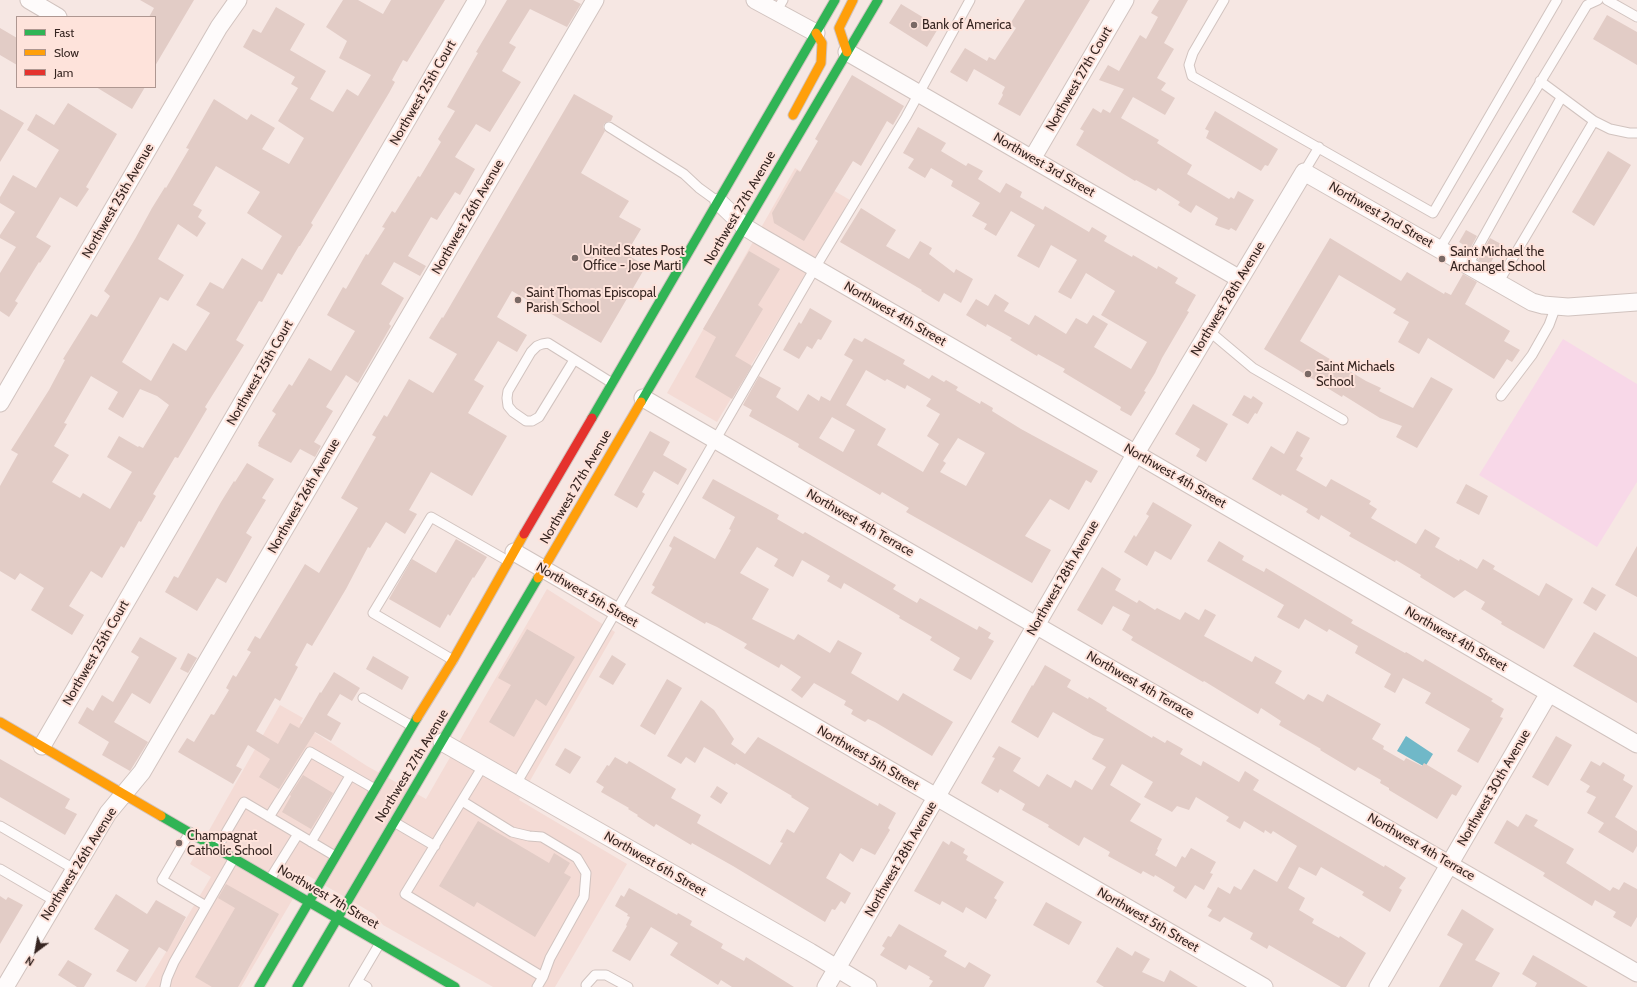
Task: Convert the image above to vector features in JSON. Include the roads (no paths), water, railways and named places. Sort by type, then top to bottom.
[{"type":"main road","name":"Northwest 27th Avenue","points":[[259,987],[412,726],[453,660],[511,556],[835,0]]},
{"type":"main road","points":[[847,52],[839,28],[853,0]]},
{"type":"main road","name":"Northwest 27th Avenue","points":[[298,987],[878,0]]},
{"type":"main road","points":[[788,125],[822,63],[822,43],[816,33]]},
{"type":"main road","points":[[783,161],[786,139]]},
{"type":"main road","name":"Northwest 7th Street","points":[[0,722],[123,795],[310,901],[455,987]]},
{"type":"street","points":[[29,0],[56,16]]},
{"type":"street","name":"Northwest 25th Avenue","points":[[0,403],[219,27],[238,0]]},
{"type":"street","name":"Northwest 25th Court","points":[[42,746],[477,0]]},
{"type":"street","name":"Northwest 26th Avenue","points":[[5,987],[108,813],[142,772],[595,0]]},
{"type":"street","points":[[755,0],[779,6],[816,33]]},
{"type":"street","name":"Northwest 27th Court","points":[[1032,159],[1125,0]]},
{"type":"street","name":"Northwest 3rd Street","points":[[847,52],[1240,279]]},
{"type":"street","name":"Northwest 2nd Street","points":[[1304,172],[1440,248],[1532,302],[1556,306],[1582,306],[1637,302]]},
{"type":"street","name":"Northwest 28th Avenue","points":[[826,987],[1136,453],[1304,172]]},
{"type":"street","name":"Northwest 4th Street","points":[[718,202],[745,227],[1637,744]]},
{"type":"street","name":"Northwest 4th Terrace","points":[[643,398],[1637,972]]},
{"type":"street","name":"Northwest 5th Street","points":[[511,556],[543,569],[1264,987]]},
{"type":"street","name":"Northwest 30th Avenue","points":[[1378,987],[1549,693]]},
{"type":"street","name":"Northwest 6th Street","points":[[442,742],[868,987]]},
{"type":"lane","points":[[516,784],[815,268],[919,93],[970,0]]},
{"type":"lane","points":[[1224,0],[1193,53],[1189,65],[1192,76],[1433,213],[1557,0]]},
{"type":"lane","points":[[1440,248],[1587,5],[1598,0]]},
{"type":"lane","points":[[1607,0],[1637,17]]},
{"type":"lane","points":[[1540,81],[1594,121],[1610,129],[1637,133]]},
{"type":"lane","points":[[1468,265],[1561,98]]},
{"type":"lane","points":[[1498,283],[1594,121]]},
{"type":"lane","points":[[609,127],[684,174],[699,188],[718,202]]},
{"type":"lane","points":[[1304,172],[1319,147]]},
{"type":"lane","points":[[1501,396],[1532,354],[1549,325],[1556,306]]},
{"type":"lane","points":[[1209,331],[1252,368],[1343,420]]},
{"type":"lane","points":[[574,360],[539,416],[532,422],[526,421],[513,412],[508,406],[508,391],[531,352],[537,346],[548,344],[612,383]]},
{"type":"lane","points":[[453,660],[373,613],[431,516],[511,556]]},
{"type":"lane","points":[[363,698],[412,726]]},
{"type":"lane","points":[[269,817],[310,752],[375,789]]},
{"type":"lane","points":[[483,766],[405,894],[543,977]]},
{"type":"lane","points":[[311,842],[350,776]]},
{"type":"lane","points":[[462,801],[512,832],[542,837],[577,858],[586,873],[584,897],[550,958],[543,977],[537,987]]},
{"type":"lane","points":[[216,848],[244,802],[336,856]]},
{"type":"lane","points":[[394,822],[434,846]]},
{"type":"lane","points":[[0,826],[74,869]]},
{"type":"lane","points":[[190,832],[162,880],[206,906]]},
{"type":"lane","points":[[270,879],[298,834]]},
{"type":"lane","points":[[165,987],[174,962],[234,857]]},
{"type":"lane","points":[[0,869],[55,901]]},
{"type":"lane","points":[[367,987],[356,984],[380,943]]},
{"type":"lane","points":[[586,985],[595,975],[606,975],[628,987]]},
{"type":"water","points":[[1406,736],[1433,754],[1425,767],[1397,751]]},
{"type":"place","name":"Bank of America","points":[[914,25]]},
{"type":"place","name":"United States Post Office - Jose Marti","points":[[575,258]]},
{"type":"place","name":"Saint Michael the Archangel School","points":[[1442,259]]},
{"type":"place","name":"Saint Thomas Episcopal Parish School","points":[[518,300]]},
{"type":"place","name":"Saint Michaels School","points":[[1308,374]]},
{"type":"place","name":"Champagnat Catholic School","points":[[179,843]]}]
